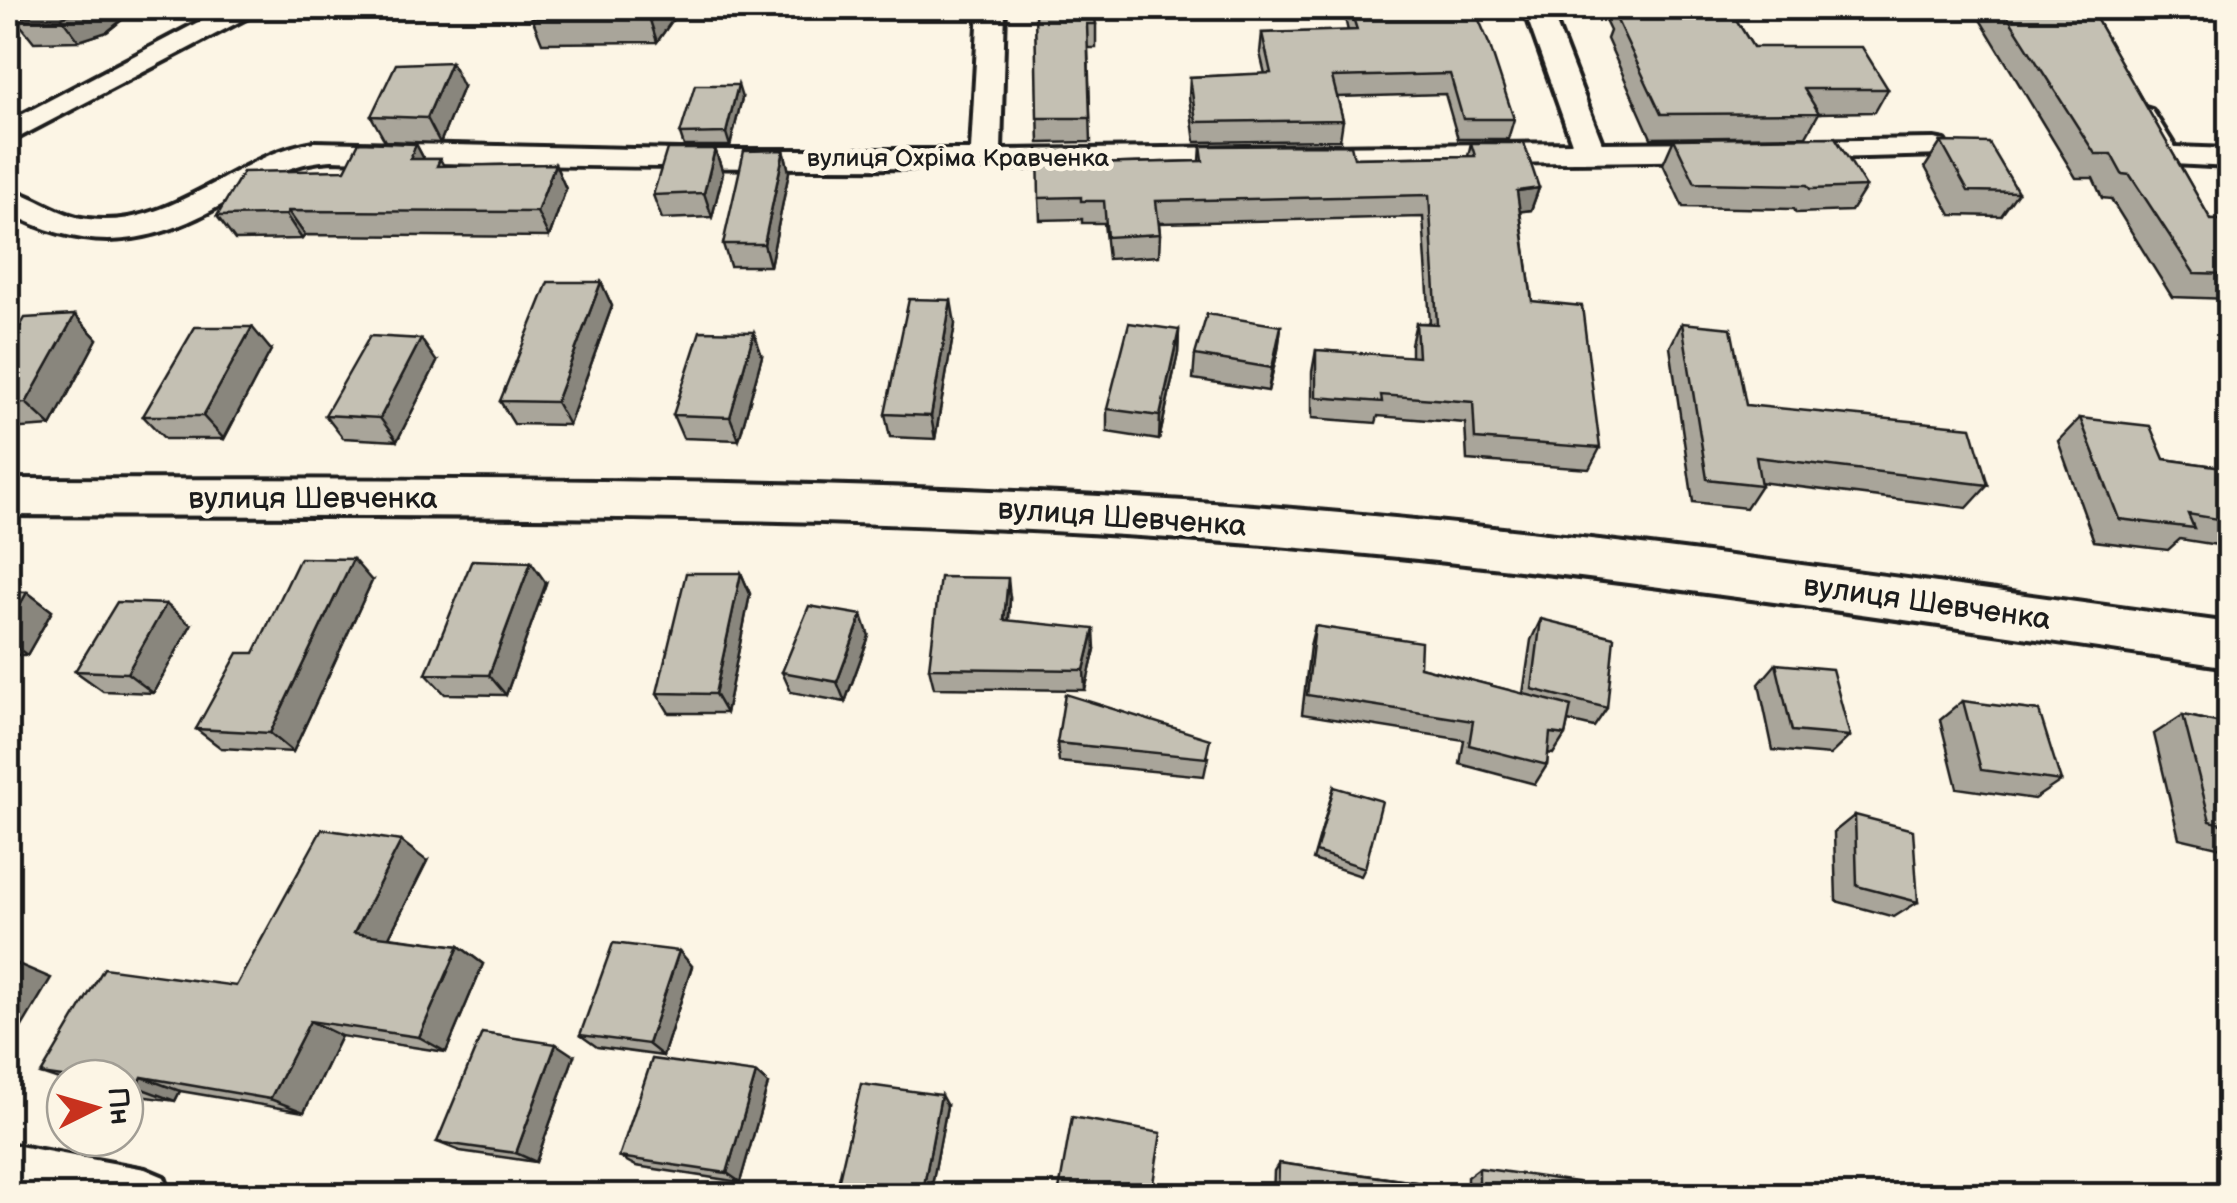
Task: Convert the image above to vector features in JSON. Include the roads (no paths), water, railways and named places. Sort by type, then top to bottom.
[{"type":"street","points":[[8,134],[244,8]]},
{"type":"street","points":[[986,158],[992,8]]},
{"type":"street","points":[[1538,8],[1590,152]]},
{"type":"street","points":[[2126,90],[2165,156],[2230,158]]},
{"type":"street","name":"вулиця Охріма Кравченка","points":[[8,199],[30,212],[83,229],[122,234],[155,224],[209,198],[265,163],[320,151],[569,160],[1934,148]]},
{"type":"street","name":"вулиця Шевченка","points":[[8,497],[845,502],[1188,520],[1678,568],[2230,645]]},
{"type":"street","points":[[8,1170],[145,1196]]}]
